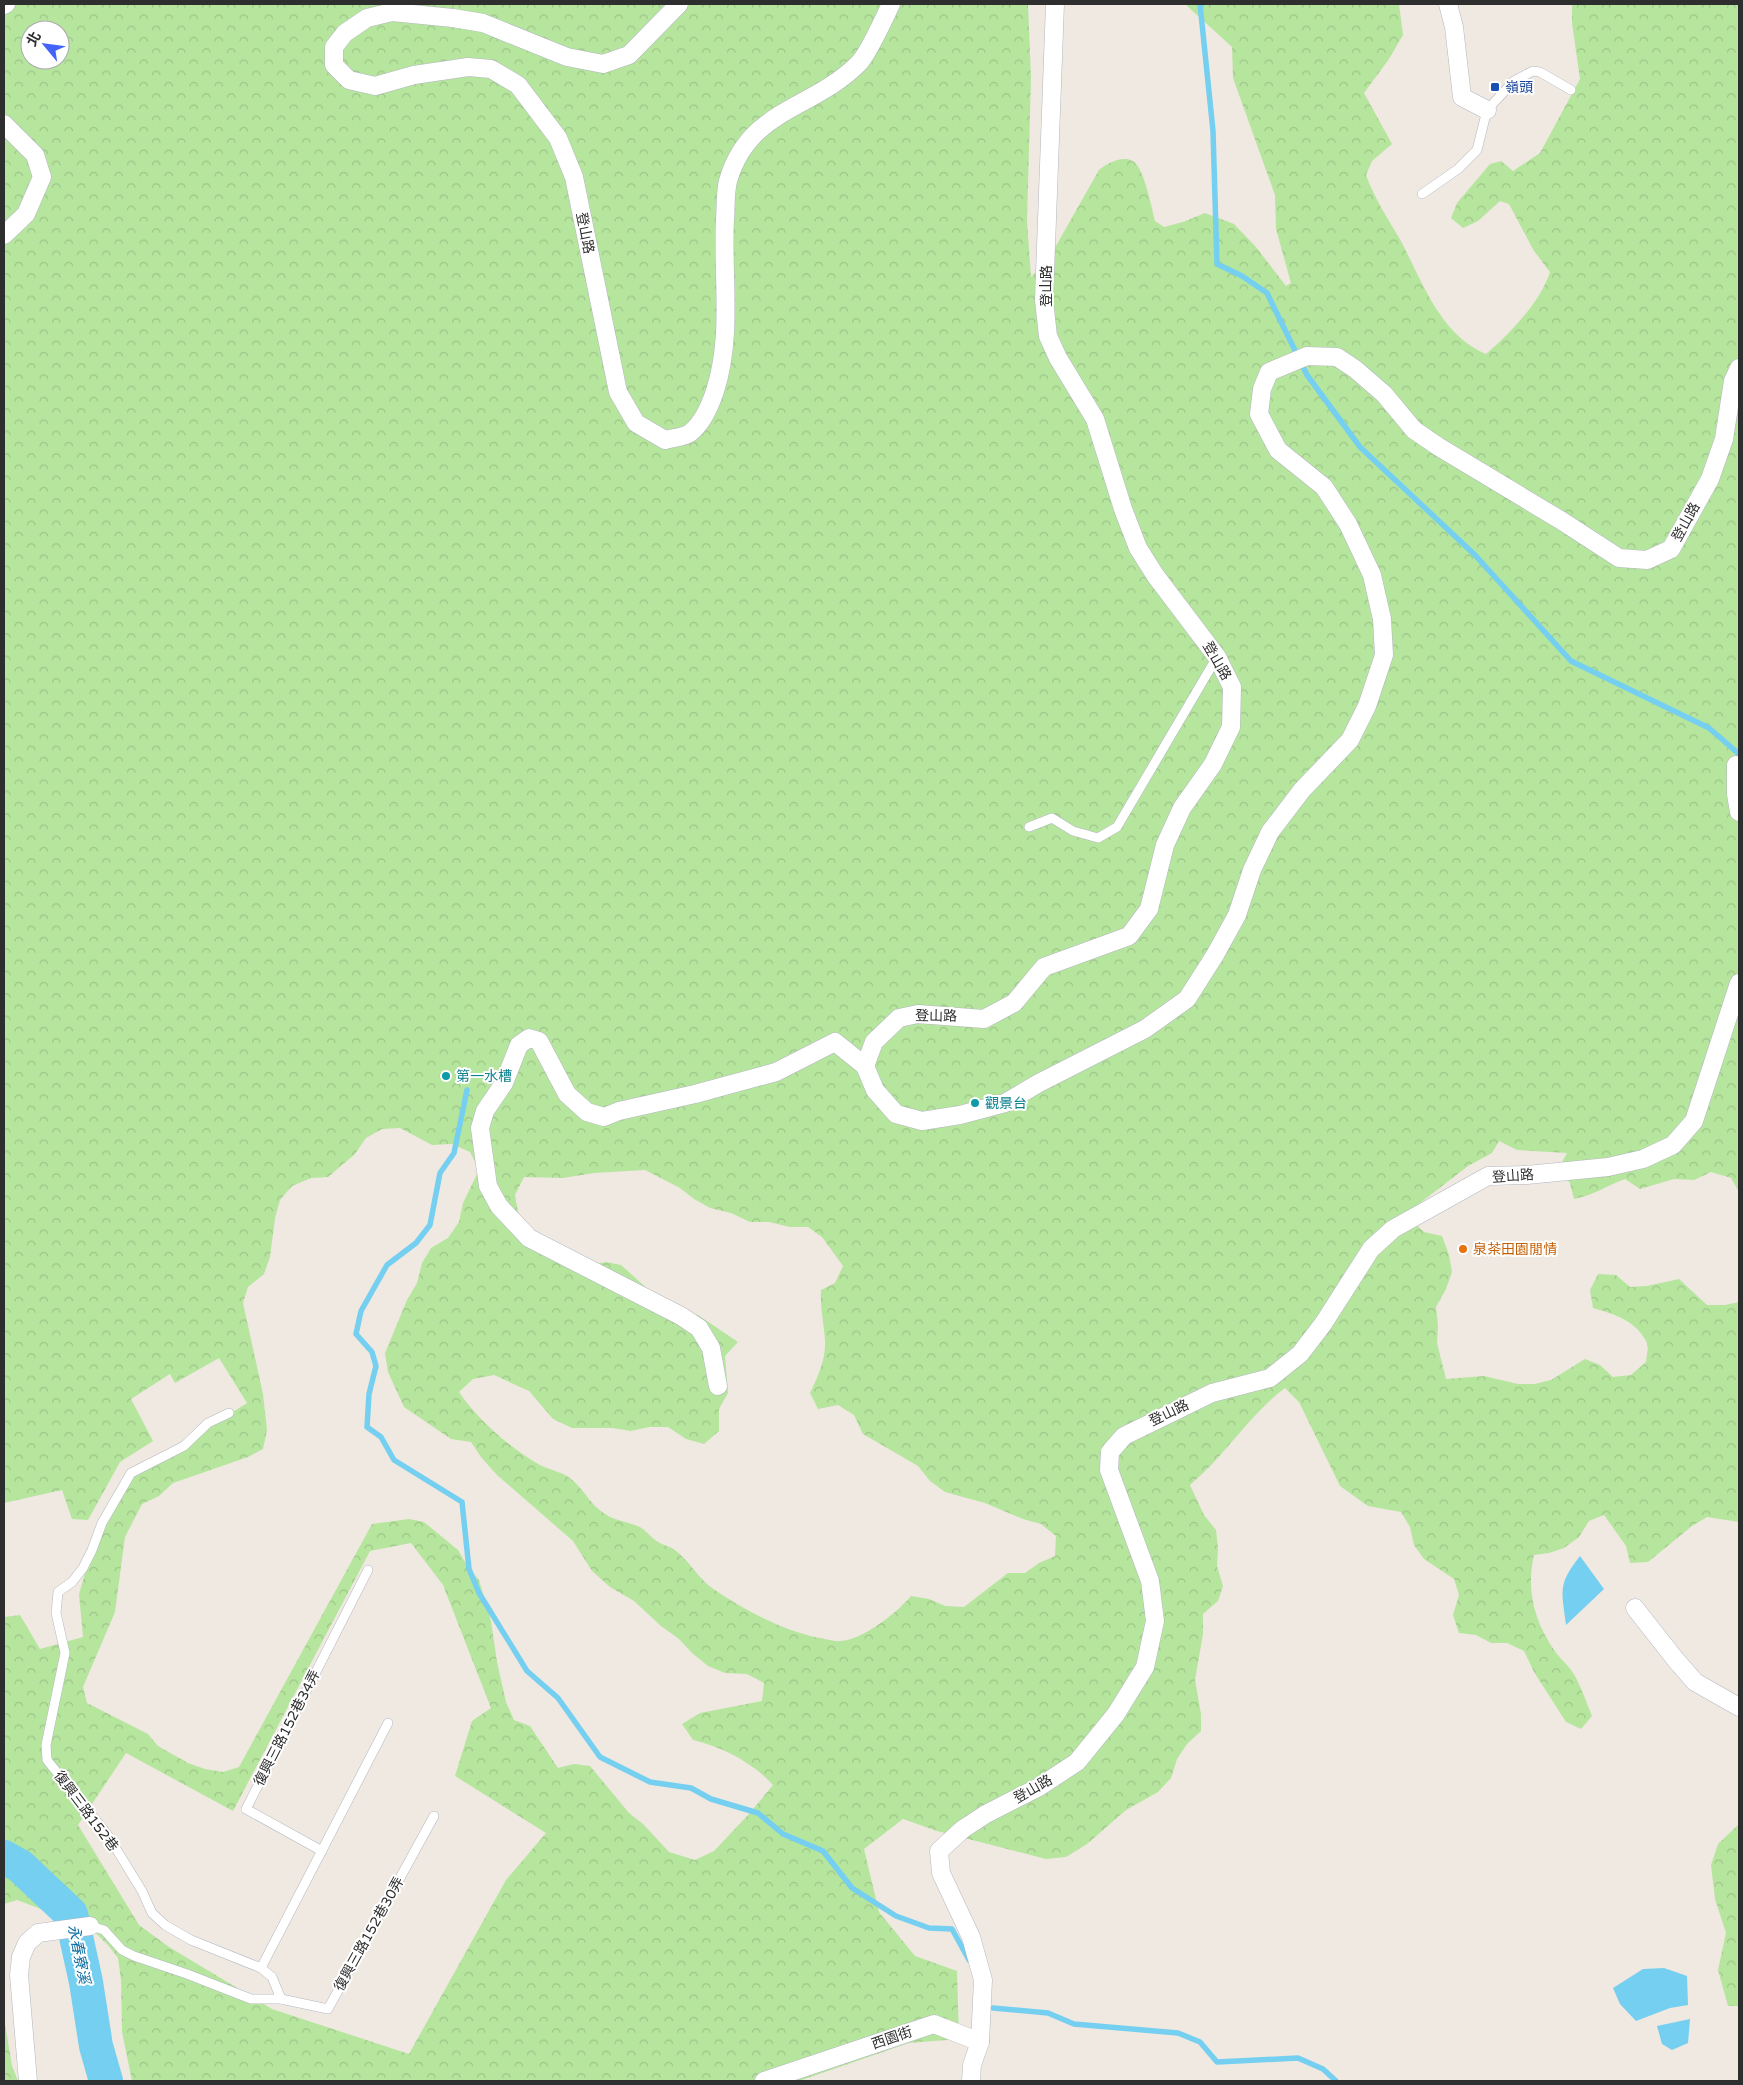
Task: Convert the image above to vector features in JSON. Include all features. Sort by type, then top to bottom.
[{"type":"street","name":"登山路","points":[[679,4],[629,54],[603,64],[567,57],[483,23],[392,12],[367,18],[345,33],[334,47],[334,65],[349,80],[375,86],[414,75],[468,67],[491,69],[518,85],[558,138],[574,177],[618,392],[636,423],[665,440],[690,434],[709,410],[722,370],[726,334],[724,231],[727,184],[734,161],[748,139],[774,118],[838,82],[860,62],[891,4]]},
{"type":"street","name":"登山路","points":[[1055,4],[1044,300],[1048,336],[1058,358],[1095,419],[1123,509],[1138,548],[1155,575],[1217,657],[1232,687],[1231,727],[1213,764],[1182,808],[1165,845],[1149,909],[1129,936],[1044,966],[1014,1002],[984,1019],[918,1014],[899,1018],[874,1042],[865,1066],[875,1090],[896,1114],[922,1121],[960,1115],[1005,1103],[1039,1083],[1144,1029],[1187,999],[1215,955],[1237,915],[1252,870],[1270,832],[1302,790],[1350,740],[1367,706],[1384,655],[1382,619],[1372,575],[1348,524],[1324,487],[1278,450],[1259,414],[1262,389],[1269,372],[1299,359],[1336,357],[1362,375],[1384,394],[1414,430],[1439,448],[1619,558],[1647,560],[1671,549],[1710,479],[1724,439],[1733,381],[1739,368]]},
{"type":"street","points":[[1448,4],[1454,27],[1462,97],[1487,110]]},
{"type":"street","points":[[4,124],[35,156],[42,177],[26,214],[4,235]]},
{"type":"street","points":[[1738,766],[1736,794],[1739,812]]},
{"type":"street","name":"登山路","points":[[980,2042],[983,1980],[971,1937],[941,1873],[939,1851],[971,1824],[1039,1787],[1077,1762],[1116,1714],[1144,1667],[1155,1622],[1150,1581],[1109,1470],[1110,1452],[1124,1436],[1212,1393],[1270,1378],[1300,1354],[1323,1324],[1372,1248],[1393,1229],[1453,1195],[1488,1176],[1527,1175],[1608,1167],[1643,1159],[1673,1145],[1694,1122],[1735,1012],[1739,982]]},
{"type":"street","points":[[718,1386],[711,1348],[700,1328],[681,1316],[529,1238],[498,1206],[488,1186],[482,1150],[480,1128],[485,1111],[504,1083],[519,1045],[529,1038],[539,1041],[567,1094],[587,1112],[604,1117],[618,1111],[695,1094],[776,1072],[834,1042],[865,1066]]},
{"type":"street","points":[[1634,1608],[1695,1682],[1739,1707]]},
{"type":"street","points":[[28,2081],[19,1976],[20,1957],[27,1943],[38,1933],[90,1926]]},
{"type":"street","name":"西園街","points":[[764,2081],[934,2024],[980,2042]]},
{"type":"street","points":[[971,2081],[972,2065],[980,2042]]},
{"type":"lane","points":[[1422,194],[1458,169],[1477,150],[1487,110],[1514,81],[1533,71],[1540,72],[1571,90]]},
{"type":"lane","points":[[1029,827],[1052,818],[1073,831],[1098,838],[1117,827],[1217,657]]},
{"type":"lane","name":"復興三路152巷","points":[[228,1414],[208,1424],[184,1446],[131,1473],[102,1523],[83,1568],[72,1582],[58,1592],[56,1614],[65,1653],[46,1745],[47,1760],[107,1834],[142,1891],[152,1913],[165,1925],[191,1940],[261,1968],[272,1977],[281,1999]]},
{"type":"lane","name":"復興三路152巷34弄","points":[[322,1851],[246,1809],[368,1570]]},
{"type":"lane","points":[[261,1968],[388,1723]]},
{"type":"lane","name":"復興三路152巷30弄","points":[[281,1999],[328,2009],[434,1816]]},
{"type":"lane","points":[[90,1926],[104,1930],[122,1950],[134,1956],[251,1999],[281,1999]]},
{"type":"green space","points":[[4,4],[1028,4],[1031,78],[1027,221],[1031,277],[1048,260],[1099,170],[1112,162],[1128,159],[1133,161],[1140,170],[1155,221],[1164,227],[1205,213],[1234,224],[1256,247],[1286,286],[1291,283],[1276,229],[1275,195],[1233,78],[1232,47],[1185,4],[1399,4],[1403,35],[1389,59],[1364,93],[1392,144],[1372,161],[1366,175],[1435,307],[1457,334],[1470,345],[1486,354],[1532,306],[1546,283],[1550,272],[1534,251],[1509,204],[1500,201],[1478,221],[1463,228],[1451,218],[1457,203],[1490,164],[1501,161],[1513,171],[1540,153],[1580,79],[1572,23],[1572,4],[1739,4],[1739,1192],[1731,1178],[1711,1172],[1694,1180],[1674,1179],[1640,1189],[1625,1179],[1594,1193],[1574,1199],[1570,1183],[1559,1168],[1567,1153],[1517,1150],[1499,1141],[1492,1153],[1468,1166],[1420,1203],[1411,1220],[1424,1232],[1442,1236],[1449,1255],[1452,1272],[1446,1289],[1436,1307],[1437,1343],[1446,1379],[1484,1376],[1518,1384],[1535,1384],[1551,1380],[1585,1359],[1600,1365],[1613,1377],[1631,1375],[1646,1362],[1647,1343],[1643,1335],[1631,1324],[1617,1316],[1593,1308],[1590,1290],[1598,1274],[1616,1275],[1630,1287],[1647,1286],[1679,1279],[1707,1305],[1725,1305],[1739,1302],[1739,1522],[1707,1517],[1692,1526],[1648,1562],[1630,1563],[1626,1546],[1604,1515],[1589,1521],[1579,1537],[1564,1548],[1534,1555],[1531,1580],[1537,1616],[1547,1639],[1575,1676],[1592,1716],[1581,1729],[1566,1722],[1534,1672],[1524,1651],[1507,1643],[1491,1643],[1476,1635],[1459,1633],[1453,1615],[1459,1595],[1454,1579],[1424,1559],[1414,1545],[1410,1527],[1401,1512],[1368,1506],[1340,1486],[1299,1402],[1285,1388],[1260,1410],[1215,1461],[1190,1485],[1204,1515],[1216,1530],[1217,1566],[1223,1586],[1218,1601],[1203,1614],[1203,1634],[1195,1680],[1201,1714],[1201,1731],[1187,1744],[1177,1759],[1171,1778],[1158,1792],[1126,1810],[1087,1844],[1066,1857],[1046,1859],[937,1831],[903,1819],[864,1849],[879,1912],[915,1956],[957,1971],[959,2039],[909,2043],[799,2081],[132,2081],[122,2032],[121,1980],[118,1958],[108,1945],[82,1920],[49,1912],[17,1900],[4,1904],[4,1617],[20,1615],[40,1649],[83,1637],[79,1594],[94,1543],[134,1475],[247,1403],[219,1358],[175,1383],[170,1374],[131,1399],[153,1441],[120,1462],[88,1520],[72,1519],[62,1490],[4,1503]],"holes":[[[400,1128],[432,1145],[452,1144],[470,1152],[479,1170],[463,1203],[459,1222],[448,1238],[431,1248],[422,1263],[417,1283],[407,1300],[385,1353],[388,1372],[404,1407],[451,1439],[471,1442],[497,1475],[573,1541],[592,1571],[610,1587],[634,1601],[708,1666],[725,1673],[747,1674],[764,1683],[762,1701],[700,1713],[682,1724],[693,1740],[736,1756],[756,1769],[773,1785],[714,1851],[695,1860],[669,1852],[643,1824],[629,1813],[590,1766],[574,1764],[558,1768],[530,1726],[514,1720],[506,1702],[497,1662],[491,1621],[479,1580],[468,1567],[458,1550],[424,1522],[409,1519],[372,1524],[239,1767],[223,1772],[205,1769],[188,1763],[158,1746],[148,1734],[87,1703],[83,1687],[115,1612],[125,1537],[142,1504],[159,1496],[173,1483],[248,1457],[263,1449],[267,1430],[263,1394],[243,1303],[248,1287],[264,1274],[270,1257],[275,1218],[280,1200],[292,1186],[311,1178],[328,1177],[355,1154],[366,1138],[382,1129]],[[645,1170],[680,1188],[710,1208],[731,1213],[750,1222],[769,1222],[790,1227],[808,1227],[822,1237],[843,1266],[835,1283],[821,1290],[825,1347],[821,1367],[810,1393],[818,1409],[838,1405],[854,1415],[863,1434],[918,1466],[930,1481],[945,1492],[985,1503],[1023,1519],[1041,1524],[1056,1536],[1055,1556],[1039,1563],[1025,1573],[1008,1573],[964,1607],[945,1606],[929,1599],[911,1596],[887,1618],[855,1638],[835,1641],[808,1635],[772,1622],[726,1597],[708,1585],[684,1558],[671,1547],[660,1543],[640,1527],[605,1514],[595,1506],[576,1483],[568,1477],[529,1458],[506,1442],[485,1423],[459,1392],[473,1379],[494,1375],[529,1391],[553,1419],[572,1428],[613,1428],[631,1431],[649,1427],[668,1427],[686,1439],[704,1444],[719,1431],[719,1409],[728,1393],[725,1356],[738,1342],[698,1315],[680,1310],[650,1291],[621,1265],[606,1262],[589,1265],[539,1244],[518,1212],[515,1195],[524,1177],[563,1178],[594,1173]],[[411,1543],[443,1585],[491,1708],[472,1721],[455,1776],[546,1833],[506,1880],[409,2054],[272,2009],[169,1947],[139,1925],[78,1825],[126,1753],[233,1811],[370,1551]]]},
{"type":"green space","points":[[1739,1824],[1739,2006],[1728,2006],[1718,1970],[1726,1933],[1715,1899],[1711,1865],[1718,1844]]},
{"type":"green space","points":[[4,2018],[12,2066],[18,2081],[4,2081]]},
{"type":"water","points":[[1580,1556],[1604,1589],[1566,1625],[1563,1604],[1564,1582]]},
{"type":"water","points":[[1664,1968],[1687,1976],[1688,2005],[1670,2008],[1636,2021],[1620,2004],[1613,1988],[1643,1969]]},
{"type":"water","points":[[1690,2019],[1688,2043],[1672,2050],[1662,2044],[1657,2026]]},
{"type":"waterway","points":[[1200,4],[1213,131],[1217,264],[1242,276],[1267,293],[1307,375],[1360,447],[1475,555],[1571,661],[1709,728],[1739,754]]},
{"type":"waterway","points":[[467,1090],[454,1153],[440,1173],[430,1225],[416,1243],[387,1265],[361,1311],[356,1334],[372,1352],[376,1366],[369,1394],[367,1427],[381,1437],[394,1460],[462,1502],[469,1569],[479,1593],[527,1671],[558,1698],[600,1757],[650,1782],[691,1788],[711,1799],[758,1813],[783,1834],[823,1851],[852,1888],[896,1916],[929,1928],[952,1929],[969,1960]]},
{"type":"waterway","name":"永春寮溪","points":[[4,1857],[20,1866],[71,1914],[86,1982],[96,2046],[106,2081]]},
{"type":"waterway","points":[[993,2008],[1048,2013],[1074,2024],[1178,2033],[1200,2042],[1217,2062],[1298,2058],[1323,2069],[1336,2081]]},
{"type":"place","name":"嶺頭","points":[[1495,87]]},
{"type":"place","name":"第一水槽","points":[[446,1076]]},
{"type":"place","name":"觀景台","points":[[975,1103]]},
{"type":"place","name":"泉茶田園閒情","points":[[1463,1249]]}]
